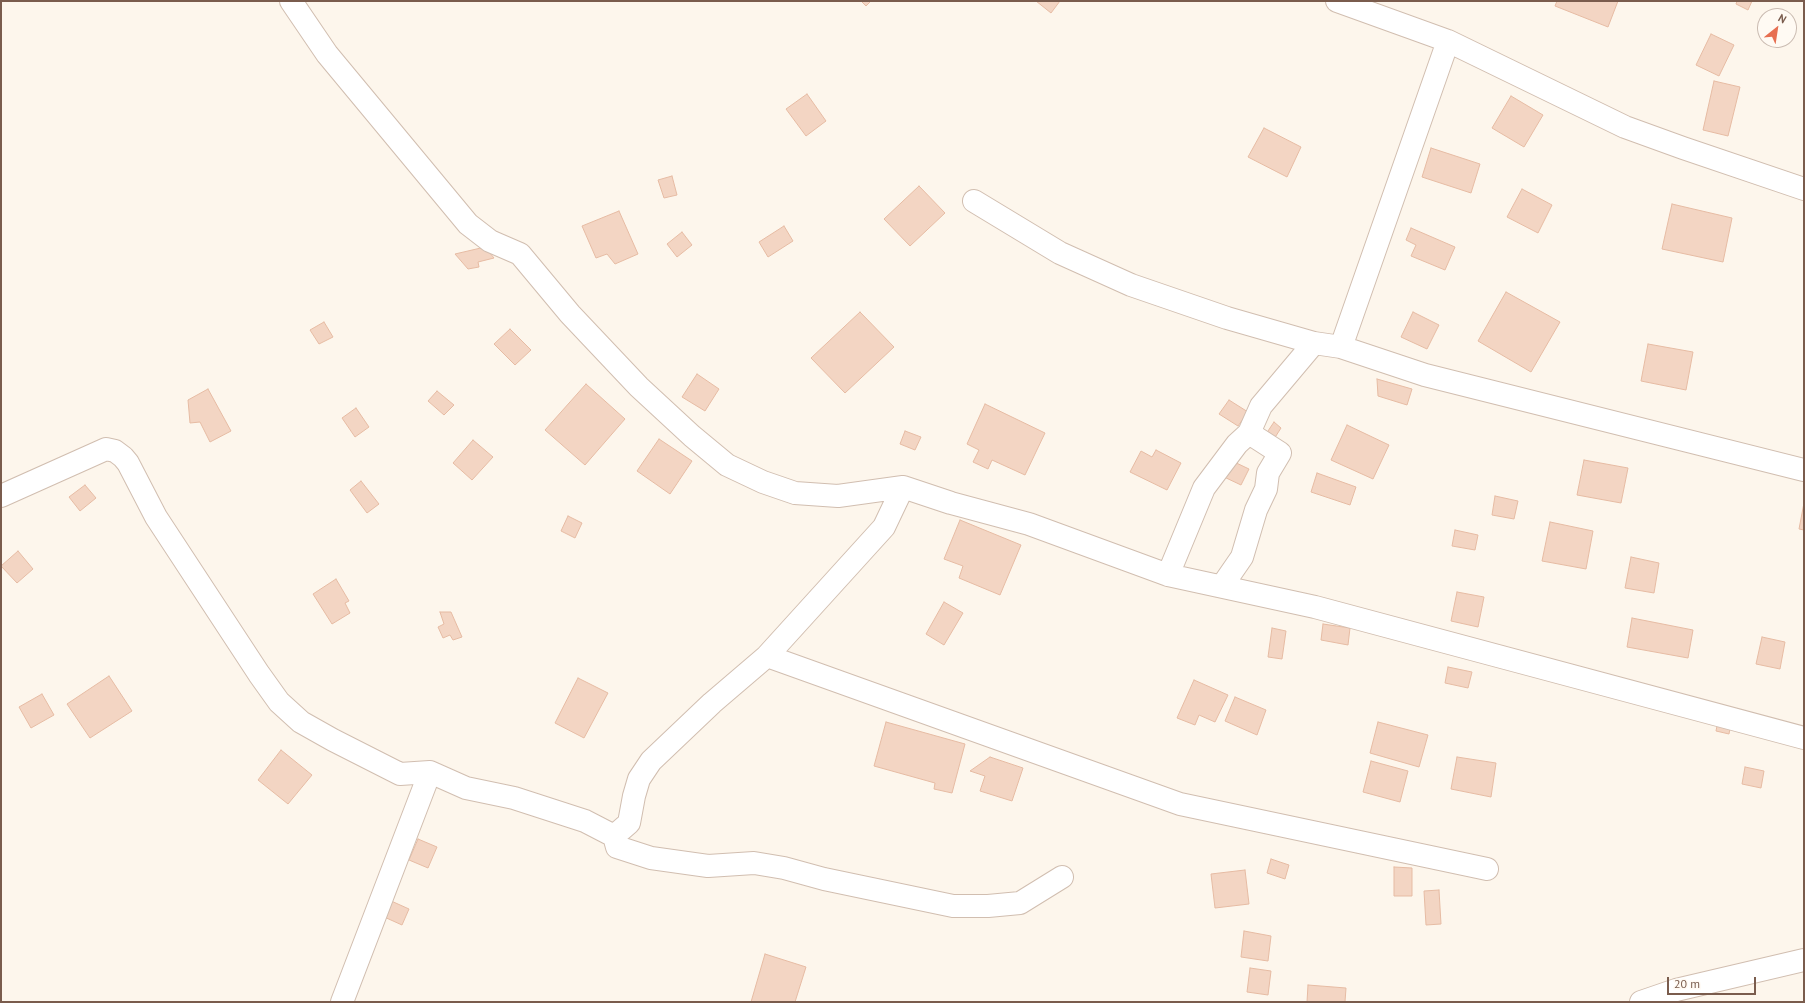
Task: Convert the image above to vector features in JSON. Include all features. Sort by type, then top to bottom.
[{"type":"street","points":[[291,1],[327,54],[468,224],[490,241],[520,254],[570,314],[639,387],[692,436],[727,465],[763,482],[796,493],[838,496],[903,487],[951,503],[1029,524],[1168,575],[1322,609],[1804,738]]},
{"type":"street","points":[[1337,1],[1448,41],[1626,127],[1804,189]]},
{"type":"street","points":[[1341,347],[1448,41]]},
{"type":"street","points":[[974,201],[1060,253],[1132,285],[1227,318],[1314,343],[1341,347],[1425,375],[1804,470]]},
{"type":"street","points":[[1168,575],[1204,488],[1237,444],[1249,433],[1261,406],[1314,343]]},
{"type":"street","points":[[1222,586],[1242,557],[1256,510],[1266,489],[1268,473],[1280,453],[1249,433]]},
{"type":"street","points":[[1,496],[106,449],[115,450],[123,456],[160,524],[279,702],[301,722],[400,774],[430,772],[466,788],[514,798],[585,821],[614,836],[617,847],[651,858],[708,866],[754,863],[953,906],[988,906],[1020,903],[1062,877]]},
{"type":"street","points":[[614,836],[629,823],[639,779],[651,761],[712,703],[767,656],[884,527],[903,487]]},
{"type":"street","points":[[767,656],[1180,804],[1487,869]]},
{"type":"street","points":[[342,1002],[430,772]]},
{"type":"street","points":[[1641,1002],[1676,990],[1804,960]]},
{"type":"building","points":[[861,1],[871,1],[866,6]]},
{"type":"building","points":[[1036,1],[1060,1],[1051,13]]},
{"type":"building","points":[[1557,1],[1618,1],[1608,27],[1555,6]]},
{"type":"building","points":[[1737,1],[1752,1],[1748,10],[1736,4]]},
{"type":"building","points":[[1711,34],[1734,45],[1719,76],[1696,65]]},
{"type":"building","points":[[1714,81],[1740,87],[1728,136],[1703,130]]},
{"type":"building","points":[[807,94],[826,121],[806,136],[786,109]]},
{"type":"building","points":[[1511,96],[1543,115],[1524,147],[1492,128]]},
{"type":"building","points":[[1264,128],[1301,147],[1287,177],[1248,157]]},
{"type":"building","points":[[1431,148],[1480,164],[1471,193],[1422,177]]},
{"type":"building","points":[[672,176],[677,195],[664,198],[658,180]]},
{"type":"building","points":[[919,186],[945,213],[910,246],[884,219]]},
{"type":"building","points":[[1522,189],[1552,205],[1538,233],[1507,217]]},
{"type":"building","points":[[1672,204],[1732,218],[1723,262],[1662,249]]},
{"type":"building","points":[[619,211],[638,254],[615,264],[607,254],[596,258],[582,226]]},
{"type":"building","points":[[784,226],[793,241],[768,257],[759,242]]},
{"type":"building","points":[[1411,228],[1455,247],[1445,270],[1411,256],[1416,245],[1406,240]]},
{"type":"building","points":[[682,232],[692,245],[677,257],[667,244]]},
{"type":"building","points":[[485,247],[494,258],[478,262],[479,267],[468,269],[455,254]]},
{"type":"building","points":[[1506,292],[1560,322],[1531,372],[1478,341]]},
{"type":"building","points":[[860,312],[894,347],[845,393],[811,358]]},
{"type":"building","points":[[1413,312],[1439,325],[1427,349],[1401,337]]},
{"type":"building","points":[[324,322],[333,337],[319,344],[310,330]]},
{"type":"building","points":[[510,329],[531,350],[515,365],[494,344]]},
{"type":"building","points":[[1648,344],[1693,352],[1686,390],[1641,381]]},
{"type":"building","points":[[697,374],[719,389],[705,411],[682,397]]},
{"type":"building","points":[[1377,379],[1412,389],[1407,405],[1378,396]]},
{"type":"building","points":[[586,384],[625,419],[585,465],[545,430]]},
{"type":"building","points":[[208,389],[231,431],[210,442],[200,422],[190,423],[188,400]]},
{"type":"building","points":[[437,391],[454,405],[444,415],[428,401]]},
{"type":"building","points":[[1229,400],[1248,412],[1238,426],[1219,414]]},
{"type":"building","points":[[985,404],[1045,433],[1025,475],[992,460],[988,469],[973,462],[979,450],[967,444]]},
{"type":"building","points":[[356,408],[369,427],[355,437],[342,418]]},
{"type":"building","points":[[1274,422],[1281,428],[1274,439],[1266,434]]},
{"type":"building","points":[[1347,425],[1389,445],[1373,479],[1331,460]]},
{"type":"building","points":[[905,431],[921,437],[915,450],[900,444]]},
{"type":"building","points":[[659,439],[692,461],[670,494],[637,471]]},
{"type":"building","points":[[473,440],[493,457],[472,480],[453,463]]},
{"type":"building","points":[[1156,450],[1181,463],[1167,490],[1130,472],[1141,451],[1152,457]]},
{"type":"building","points":[[1230,460],[1249,469],[1241,485],[1222,476]]},
{"type":"building","points":[[1584,460],[1628,468],[1621,503],[1577,495]]},
{"type":"building","points":[[1317,473],[1356,487],[1350,505],[1311,492]]},
{"type":"building","points":[[361,481],[379,504],[367,513],[350,490]]},
{"type":"building","points":[[85,485],[96,498],[80,511],[69,497]]},
{"type":"building","points":[[1495,496],[1518,501],[1514,519],[1492,515]]},
{"type":"building","points":[[1804,503],[1804,530],[1799,529]]},
{"type":"building","points":[[568,516],[582,523],[575,538],[561,531]]},
{"type":"building","points":[[960,520],[1021,545],[1000,595],[959,578],[963,566],[944,559]]},
{"type":"building","points":[[1550,522],[1593,531],[1586,569],[1542,561]]},
{"type":"building","points":[[1455,530],[1478,535],[1475,550],[1452,546]]},
{"type":"building","points":[[18,551],[33,569],[17,583],[1,566]]},
{"type":"building","points":[[1631,557],[1659,563],[1654,593],[1625,588]]},
{"type":"building","points":[[336,579],[349,601],[345,603],[350,613],[332,624],[313,594]]},
{"type":"building","points":[[1457,592],[1484,597],[1478,627],[1451,621]]},
{"type":"building","points":[[944,602],[963,613],[944,645],[926,634]]},
{"type":"building","points":[[440,612],[451,612],[462,637],[453,640],[450,635],[443,638],[438,627],[444,624]]},
{"type":"building","points":[[1632,618],[1693,630],[1688,658],[1627,647]]},
{"type":"building","points":[[1323,624],[1350,628],[1348,645],[1321,640]]},
{"type":"building","points":[[1272,628],[1286,631],[1282,659],[1268,657]]},
{"type":"building","points":[[1762,637],[1785,642],[1780,669],[1756,664]]},
{"type":"building","points":[[1448,667],[1472,672],[1468,688],[1445,683]]},
{"type":"building","points":[[109,676],[132,711],[90,738],[67,704]]},
{"type":"building","points":[[578,678],[608,693],[584,738],[555,723]]},
{"type":"building","points":[[1194,680],[1228,695],[1215,722],[1199,715],[1195,725],[1177,718]]},
{"type":"building","points":[[42,694],[54,715],[31,728],[19,707]]},
{"type":"building","points":[[1235,697],[1266,710],[1257,735],[1225,721]]},
{"type":"building","points":[[1718,721],[1731,723],[1729,734],[1716,731]]},
{"type":"building","points":[[886,722],[965,744],[952,793],[934,789],[935,783],[874,766]]},
{"type":"building","points":[[1378,722],[1428,735],[1419,767],[1370,753]]},
{"type":"building","points":[[281,750],[312,775],[288,804],[258,780]]},
{"type":"building","points":[[990,757],[1023,768],[1012,801],[980,791],[985,776],[970,771]]},
{"type":"building","points":[[1457,757],[1496,763],[1491,797],[1451,789]]},
{"type":"building","points":[[1371,761],[1408,771],[1400,802],[1363,792]]},
{"type":"building","points":[[1745,767],[1764,771],[1761,788],[1742,784]]},
{"type":"building","points":[[418,839],[437,847],[428,868],[409,860]]},
{"type":"building","points":[[1271,859],[1289,865],[1285,879],[1267,873]]},
{"type":"building","points":[[1394,867],[1412,868],[1412,896],[1394,896]]},
{"type":"building","points":[[1245,870],[1249,904],[1215,908],[1211,874]]},
{"type":"building","points":[[1439,890],[1441,924],[1426,925],[1424,891]]},
{"type":"building","points":[[389,900],[409,909],[402,925],[382,916]]},
{"type":"building","points":[[1244,931],[1271,936],[1268,961],[1241,957]]},
{"type":"building","points":[[765,954],[806,967],[795,1002],[751,1002]]},
{"type":"building","points":[[1250,968],[1271,971],[1268,995],[1247,992]]},
{"type":"building","points":[[1308,985],[1346,988],[1345,1002],[1307,1002]]}]
